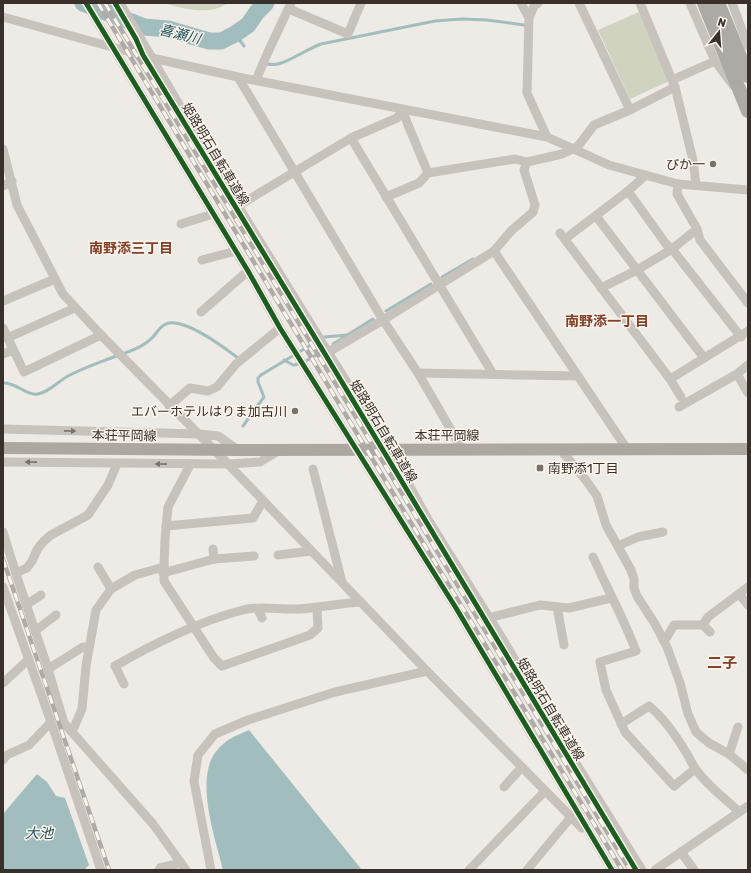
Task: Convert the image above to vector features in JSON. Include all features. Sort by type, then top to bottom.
[{"type":"highway","points":[[704,3],[746,105]]},
{"type":"highway","points":[[718,3],[748,76]]},
{"type":"main road","name":"本荘平岡線","points":[[3,448],[214,450],[748,449]]},
{"type":"street","points":[[86,3],[214,214],[280,328],[456,608],[612,870]]},
{"type":"street","points":[[120,3],[238,206],[326,353],[389,449],[430,523],[505,643],[556,731],[642,870]]},
{"type":"street","points":[[256,80],[290,6],[348,34],[361,3]]},
{"type":"street","points":[[521,3],[529,18]]},
{"type":"street","points":[[538,3],[534,6],[529,18],[527,93],[547,137]]},
{"type":"street","points":[[579,3],[630,110]]},
{"type":"street","points":[[640,3],[674,83],[693,160],[696,186]]},
{"type":"street","points":[[690,3],[715,61],[746,105]]},
{"type":"street","points":[[732,3],[748,46]]},
{"type":"street","points":[[3,17],[152,58],[238,77],[547,137],[609,166],[678,184],[748,190]]},
{"type":"street","points":[[386,197],[419,183],[428,173],[515,159],[527,162],[573,150],[579,145],[594,125],[630,110],[674,83],[715,61]]},
{"type":"street","points":[[238,77],[293,172],[383,320],[418,373],[462,450]]},
{"type":"street","points":[[238,206],[351,138],[397,118],[403,110]]},
{"type":"street","points":[[403,110],[428,173]]},
{"type":"street","points":[[351,138],[493,374]]},
{"type":"street","points":[[3,149],[18,205],[63,294],[101,336],[169,406],[199,434],[427,671],[592,838]]},
{"type":"street","points":[[326,353],[440,286],[494,251],[512,231],[533,212],[535,205],[524,170],[527,162]]},
{"type":"street","points":[[646,175],[596,216],[563,236],[670,379],[681,397]]},
{"type":"street","points":[[3,186],[12,181]]},
{"type":"street","points":[[678,184],[677,194],[697,229],[700,240],[748,303]]},
{"type":"street","points":[[628,191],[666,244],[672,249],[744,334],[670,379]]},
{"type":"street","points":[[181,224],[214,214]]},
{"type":"street","points":[[596,216],[704,358]]},
{"type":"street","points":[[601,288],[637,270],[672,249],[697,229]]},
{"type":"street","points":[[202,260],[236,251]]},
{"type":"street","points":[[494,251],[627,449]]},
{"type":"street","points":[[201,312],[248,271]]},
{"type":"street","points":[[3,301],[55,279]]},
{"type":"street","points":[[7,338],[75,308]]},
{"type":"street","points":[[3,328],[24,372],[101,336]]},
{"type":"street","points":[[169,406],[190,388],[208,391],[217,387],[236,364],[280,328]]},
{"type":"street","points":[[3,354],[13,350]]},
{"type":"street","points":[[679,407],[737,374],[748,365]]},
{"type":"street","points":[[418,373],[578,376]]},
{"type":"street","points":[[737,374],[748,393]]},
{"type":"street","points":[[3,429],[199,434],[218,436],[238,450]]},
{"type":"street","points":[[560,449],[597,496],[606,524],[634,579],[634,588],[637,596],[655,624],[674,666],[688,714],[696,732],[709,743],[729,754],[748,770]]},
{"type":"street","points":[[3,462],[190,465],[228,464],[260,462],[280,450]]},
{"type":"street","points":[[100,870],[51,722],[4,591],[17,576],[27,568],[44,541],[51,535],[88,515],[108,485],[117,464]]},
{"type":"street","points":[[190,465],[168,507],[164,581],[193,628],[214,658],[222,666],[310,635],[318,628],[317,608]]},
{"type":"street","points":[[313,469],[342,582]]},
{"type":"street","points":[[166,526],[253,518],[263,501]]},
{"type":"street","points":[[3,532],[64,723],[152,824],[183,866]]},
{"type":"street","points":[[618,546],[638,537],[663,532]]},
{"type":"street","points":[[213,549],[214,560]]},
{"type":"street","points":[[278,555],[311,551]]},
{"type":"street","points":[[72,732],[82,709],[86,666],[96,610],[111,589],[133,572],[164,570],[214,560],[254,556]]},
{"type":"street","points":[[593,557],[611,598],[626,626],[636,651],[600,662],[606,690],[621,724],[625,732],[674,786],[695,769]]},
{"type":"street","points":[[98,567],[111,589]]},
{"type":"street","points":[[703,625],[708,617],[748,587]]},
{"type":"street","points":[[739,594],[748,605]]},
{"type":"street","points":[[26,605],[42,596]]},
{"type":"street","points":[[488,618],[540,605],[569,608],[611,598]]},
{"type":"street","points":[[124,684],[115,666],[193,628],[244,609],[317,608],[361,602]]},
{"type":"street","points":[[557,607],[564,645]]},
{"type":"street","points":[[258,608],[262,618]]},
{"type":"street","points":[[35,631],[56,616]]},
{"type":"street","points":[[663,640],[667,637],[674,625],[703,625],[710,632]]},
{"type":"street","points":[[48,669],[83,647]]},
{"type":"street","points":[[3,683],[29,659]]},
{"type":"street","points":[[211,870],[194,781],[198,755],[215,734],[248,720],[334,692],[427,671]]},
{"type":"street","points":[[621,724],[649,706],[674,734],[695,769],[739,812]]},
{"type":"street","points":[[3,760],[7,755],[29,745],[51,722]]},
{"type":"street","points":[[729,754],[738,727]]},
{"type":"street","points":[[504,786],[522,767]]},
{"type":"street","points":[[469,870],[545,791]]},
{"type":"street","points":[[655,870],[748,806]]},
{"type":"street","points":[[527,870],[571,817]]},
{"type":"street","points":[[681,852],[694,870]]},
{"type":"street","points":[[159,870],[160,868],[183,866]]},
{"type":"green space","points":[[164,3],[228,3],[213,9],[196,10]]},
{"type":"green space","points":[[639,12],[669,81],[630,99],[598,30]]},
{"type":"water","points":[[249,730],[362,870],[223,870],[208,806],[208,773],[212,758],[220,747],[230,739]]},
{"type":"water","name":"大池","points":[[37,774],[47,782],[56,796],[65,798],[89,865],[84,870],[3,870],[3,814]]},
{"type":"waterway","name":"喜瀬川","points":[[83,3],[144,27],[168,29],[209,41],[221,41],[235,34],[248,25],[257,12],[266,3]]},
{"type":"waterway","points":[[268,64],[287,61],[321,44],[435,21],[462,19],[487,20],[524,25]]},
{"type":"waterway","points":[[235,34],[244,46]]},
{"type":"waterway","points":[[442,277],[473,259]]},
{"type":"waterway","points":[[386,311],[431,284]]},
{"type":"waterway","points":[[333,344],[373,319]]},
{"type":"waterway","points":[[125,353],[146,343],[162,326],[171,323],[180,324],[191,328],[213,340],[238,358]]},
{"type":"waterway","points":[[243,426],[264,397],[258,382],[258,378],[261,375],[324,337],[348,335]]},
{"type":"waterway","points":[[284,360],[293,365],[301,364],[324,350]]},
{"type":"waterway","points":[[3,383],[8,383],[29,393],[38,394],[47,391],[66,377],[76,372],[116,356]]},
{"type":"railway","points":[[98,3],[622,870]]},
{"type":"railway","points":[[105,3],[630,870]]},
{"type":"railway","points":[[3,559],[109,870]]},
{"type":"cycle path","points":[[86,3],[248,271],[280,328],[456,608],[612,870]]},
{"type":"cycle path","name":"姫路明石自転車道線","points":[[115,3],[136,39],[143,55],[636,870]]},
{"type":"place","name":"ぴか一","points":[[713,164]]},
{"type":"place","name":"エバーホテルはりま加古川","points":[[295,411]]},
{"type":"place","name":"南野添1丁目","points":[[540,468]]},
{"type":"district","name":"南野添三丁目","points":[[131,248]]},
{"type":"district","name":"南野添一丁目","points":[[607,321]]},
{"type":"district","name":"二子","points":[[722,663]]}]
